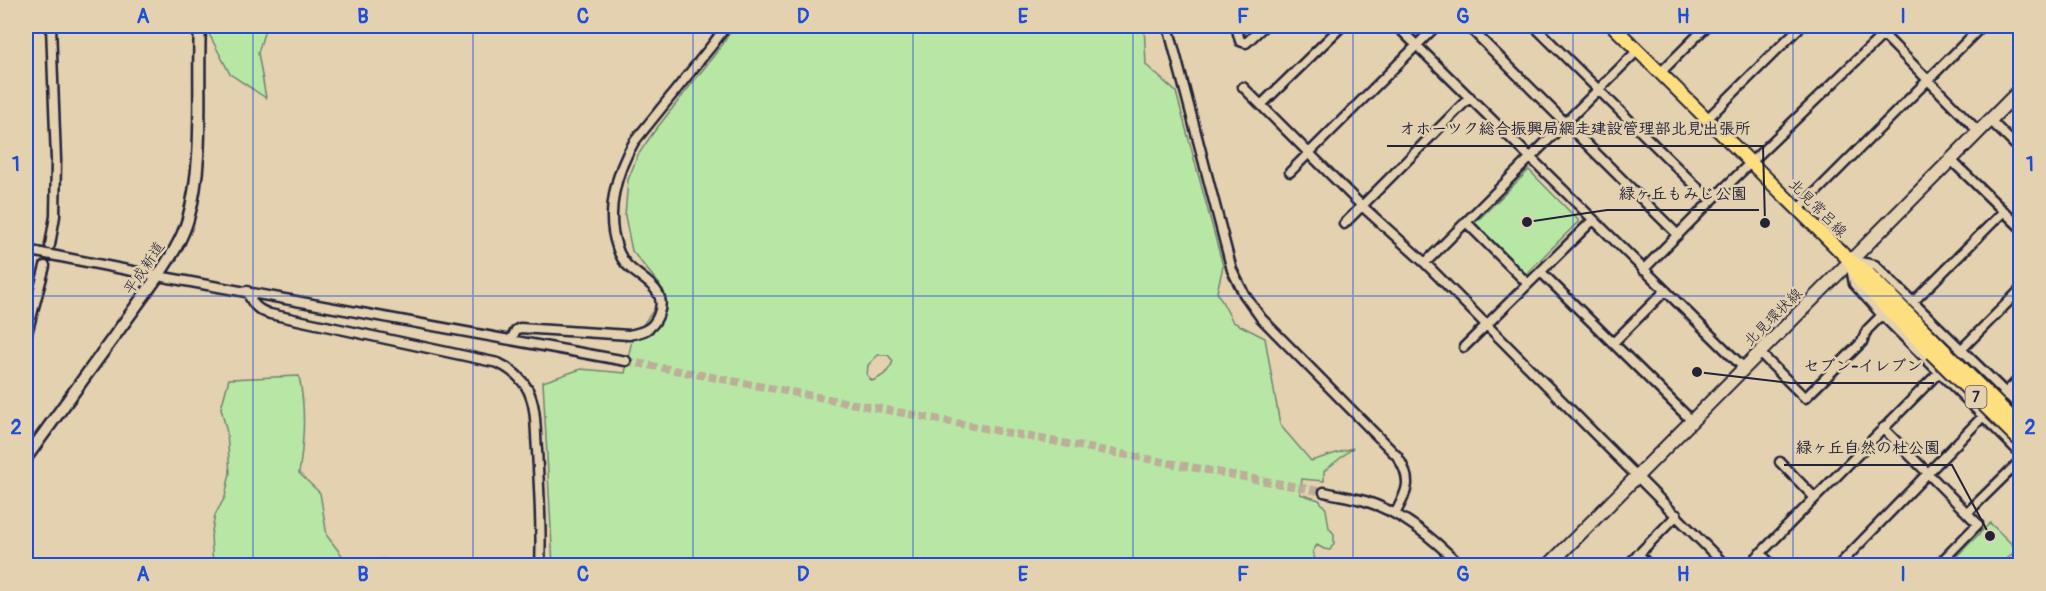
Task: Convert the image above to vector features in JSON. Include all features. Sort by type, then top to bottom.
[{"type":"main road","name":"北見常呂線","points":[[1613,26],[1798,210],[1850,260],[1867,272],[2020,441]]},
{"type":"main road","name":"北見環状線","points":[[1548,566],[2020,90]]},
{"type":"main road","name":"北見常呂線","points":[[1935,349],[2020,426]]},
{"type":"street","points":[[50,245],[55,205],[51,26]]},
{"type":"street","name":"平成新道","points":[[26,458],[158,276],[175,251],[188,222],[195,191],[200,26]]},
{"type":"street","points":[[511,340],[516,330],[520,328],[629,335],[646,331],[654,324],[661,309],[660,297],[648,281],[627,266],[615,238],[612,213],[617,182],[625,157],[634,142],[726,26]]},
{"type":"street","points":[[1168,26],[1232,270],[1244,294],[1261,318],[1383,442],[1406,469],[1408,481],[1406,494],[1395,514]]},
{"type":"street","points":[[1236,26],[1240,41],[1246,43],[1264,26]]},
{"type":"street","points":[[1261,105],[1342,26]]},
{"type":"street","points":[[1397,26],[1744,368]]},
{"type":"street","points":[[1290,172],[1436,26]]},
{"type":"street","points":[[1468,26],[1678,235]]},
{"type":"street","points":[[1534,26],[1711,201]]},
{"type":"street","points":[[1660,73],[1707,26]]},
{"type":"street","points":[[1707,119],[1801,26]]},
{"type":"street","points":[[1875,26],[1979,132]]},
{"type":"street","points":[[1643,270],[1892,26]]},
{"type":"street","points":[[1798,210],[1982,26]]},
{"type":"street","points":[[1425,263],[1638,50]]},
{"type":"street","points":[[1243,87],[1362,206],[1425,263],[1726,566]]},
{"type":"street","points":[[1344,224],[1470,97]]},
{"type":"street","points":[[1990,120],[2020,150]]},
{"type":"street","points":[[1951,160],[2020,227]]},
{"type":"street","points":[[1913,302],[2004,211]]},
{"type":"street","points":[[1464,347],[1593,220]]},
{"type":"street","points":[[1466,222],[1528,284]]},
{"type":"street","points":[[26,250],[626,361]]},
{"type":"street","points":[[2020,407],[1875,266],[1850,260],[1854,284],[2020,453]]},
{"type":"street","points":[[26,337],[45,266]]},
{"type":"street","points":[[1541,272],[1691,420]]},
{"type":"street","points":[[1748,566],[2020,290]]},
{"type":"street","points":[[247,291],[259,310],[270,314],[498,363],[518,375],[534,406],[542,532],[540,566]]},
{"type":"street","points":[[1613,343],[1665,291]]},
{"type":"street","points":[[1759,352],[1805,398],[1862,342],[1868,330],[1882,315]]},
{"type":"street","points":[[1838,566],[2020,378]]},
{"type":"street","points":[[1883,429],[1978,524],[1936,566]]},
{"type":"street","points":[[1967,513],[2020,460]]},
{"type":"street","points":[[1780,462],[1815,498]]},
{"type":"street","points":[[1324,492],[1366,502],[1395,514],[1420,529],[1461,566]]},
{"type":"street","points":[[1627,566],[1677,515]]},
{"type":"street","points":[[1760,553],[1773,566]]},
{"type":"street","points":[[1558,555],[1569,566]]},
{"type":"street","points":[[1638,555],[1650,566]]},
{"type":"green space","points":[[205,26],[266,26],[258,53],[266,98],[230,74]]},
{"type":"green space","points":[[733,26],[1144,26],[1146,65],[1176,92],[1223,266],[1217,292],[1233,322],[1265,338],[1280,425],[1311,461],[1353,448],[1324,471],[1324,481],[1302,479],[1300,494],[1319,500],[1326,509],[1329,528],[1334,534],[1334,543],[1330,550],[1317,545],[1313,551],[1316,565],[553,565],[543,382],[581,369],[625,373],[632,340],[655,308],[660,285],[632,251],[625,216],[628,180],[638,155],[653,133],[723,44]],"holes":[[[878,355],[888,355],[893,361],[889,368],[882,376],[872,381],[867,375],[868,365]]]},
{"type":"green space","points":[[1529,170],[1579,221],[1526,274],[1475,223]]},
{"type":"green space","points":[[299,376],[304,424],[299,473],[320,493],[327,536],[347,562],[385,559],[392,565],[213,565],[211,536],[215,515],[225,497],[230,473],[227,433],[221,408],[229,379]]},
{"type":"green space","points":[[1990,523],[2017,549],[2001,565],[1963,565],[1955,558]]},
{"type":"tunnel","points":[[626,361],[1324,492]]},
{"type":"place","name":"緑ヶ丘もみじ公園","points":[[1527,222]]},
{"type":"place","name":"オホーツク総合振興局網走建設管理部北見出張所","points":[[1765,223]]},
{"type":"place","name":"セブン-イレブン","points":[[1697,372]]},
{"type":"place","name":"緑ヶ丘自然の杜公園","points":[[1990,536]]}]
